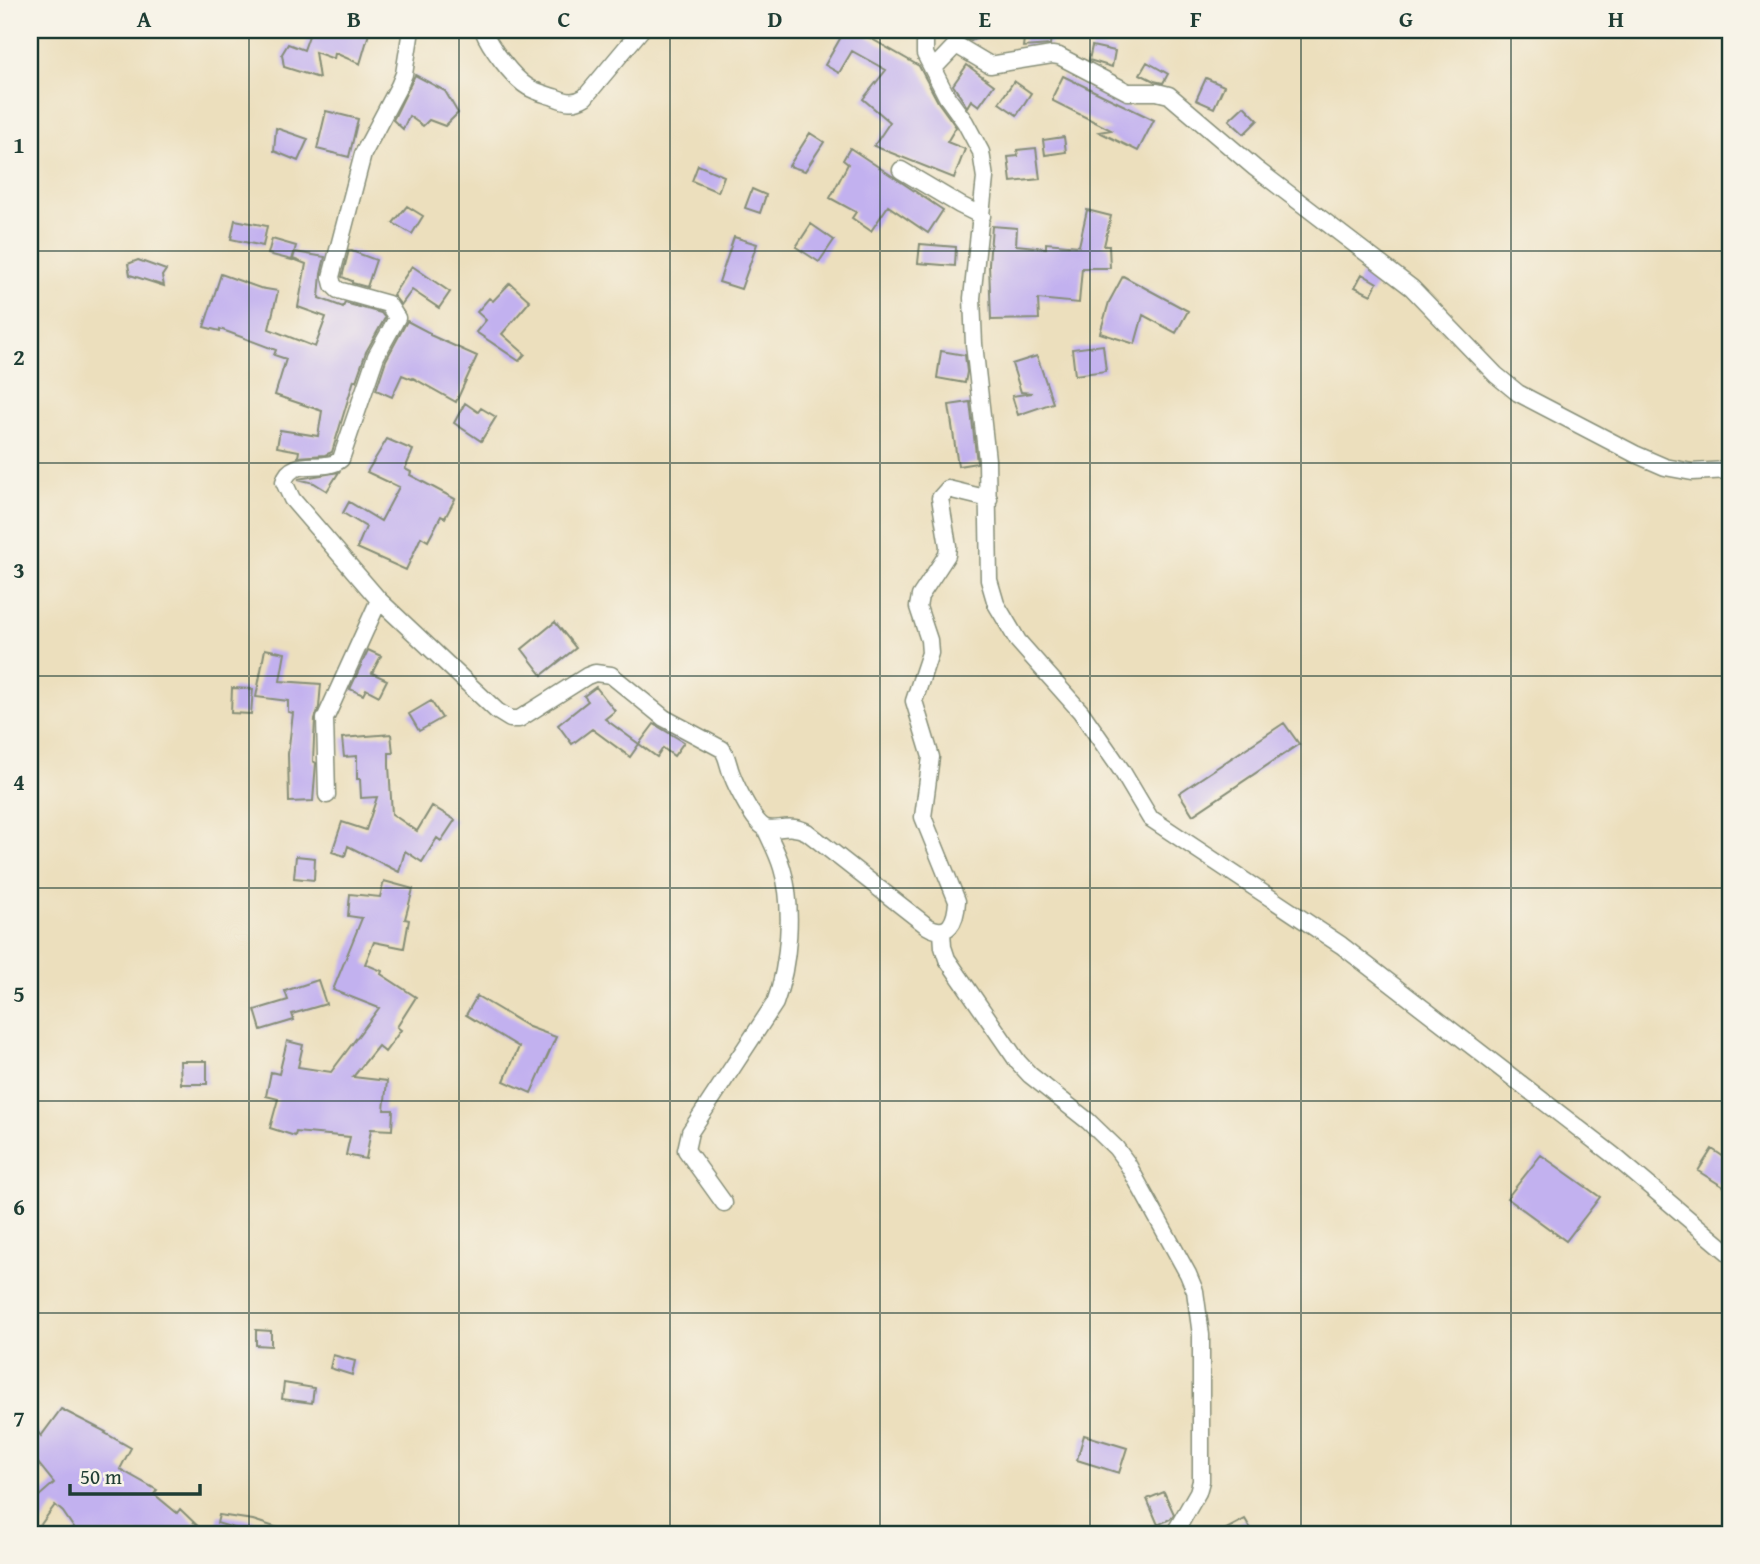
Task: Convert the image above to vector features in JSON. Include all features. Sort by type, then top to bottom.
[{"type":"street","points":[[411,30],[404,74],[363,154],[331,277],[338,290],[388,304],[396,312],[396,321],[376,356],[341,459],[334,464],[295,467],[286,475],[284,482],[292,499],[379,600],[497,711],[510,719],[527,715],[587,676],[603,674],[619,680],[664,718],[722,749],[727,757],[736,784],[765,828],[782,865],[787,890],[785,969],[782,985],[775,1003],[690,1132],[686,1150],[724,1203]]},
{"type":"street","points":[[484,30],[487,40],[521,82],[529,88],[568,102],[578,102],[586,97],[641,30]]},
{"type":"street","points":[[924,30],[925,54],[947,97],[965,122],[981,152],[985,178],[972,298],[989,499],[989,580],[996,604],[1017,641],[1081,712],[1122,771],[1150,818],[1258,887],[1352,953],[1613,1155],[1730,1254]]},
{"type":"street","points":[[934,68],[958,46],[990,65],[1052,55],[1059,56],[1128,92],[1157,92],[1169,95],[1255,168],[1412,288],[1496,375],[1518,393],[1634,454],[1665,467],[1692,472],[1730,470]]},
{"type":"street","points":[[901,170],[982,216]]},
{"type":"street","points":[[765,828],[792,826],[807,832],[927,926],[942,932],[949,928],[956,913],[957,901],[923,817],[931,757],[914,701],[930,653],[919,602],[948,551],[940,498],[948,489],[989,499]]},
{"type":"street","points":[[327,795],[326,719],[379,600]]},
{"type":"street","points":[[942,932],[947,958],[1018,1062],[1030,1075],[1096,1128],[1127,1163],[1192,1282],[1201,1335],[1201,1481],[1198,1492],[1174,1534]]},
{"type":"building","points":[[311,30],[370,30],[360,64],[335,53],[334,59],[315,52],[319,78],[284,67],[282,54],[288,44],[304,50]]},
{"type":"building","points":[[845,30],[856,30],[919,66],[938,102],[956,127],[947,142],[965,149],[954,178],[874,146],[890,122],[863,99],[886,70],[852,51],[839,73],[825,65]]},
{"type":"building","points":[[950,30],[994,30],[971,41],[956,36]]},
{"type":"building","points":[[1025,31],[1051,35],[1050,45],[1023,47]]},
{"type":"building","points":[[1092,46],[1115,51],[1112,67],[1089,60]]},
{"type":"building","points":[[1147,62],[1168,74],[1163,83],[1140,74]]},
{"type":"building","points":[[967,65],[994,85],[979,106],[971,100],[967,107],[953,85]]},
{"type":"building","points":[[415,75],[445,91],[458,113],[445,126],[429,120],[423,126],[409,116],[403,129],[393,120]]},
{"type":"building","points":[[1063,76],[1154,120],[1138,151],[1099,132],[1111,130],[1053,101]]},
{"type":"building","points":[[1206,78],[1224,86],[1214,108],[1196,100]]},
{"type":"building","points":[[1014,81],[1031,93],[1017,115],[999,103]]},
{"type":"building","points":[[1244,106],[1258,120],[1244,134],[1229,120]]},
{"type":"building","points":[[326,111],[358,119],[349,157],[317,149]]},
{"type":"building","points":[[276,128],[308,139],[298,161],[274,151]]},
{"type":"building","points":[[810,133],[824,142],[805,171],[789,166]]},
{"type":"building","points":[[1064,137],[1066,152],[1045,155],[1043,140]]},
{"type":"building","points":[[850,148],[943,210],[928,233],[888,206],[871,231],[852,218],[856,212],[830,198],[848,164],[843,160]]},
{"type":"building","points":[[1036,148],[1040,179],[1011,182],[1008,157],[1018,156],[1017,150]]},
{"type":"building","points":[[698,165],[724,176],[718,192],[692,181]]},
{"type":"building","points":[[752,189],[766,195],[760,213],[745,208]]},
{"type":"building","points":[[407,206],[423,216],[412,234],[393,223]]},
{"type":"building","points":[[1087,210],[1111,216],[1104,246],[1109,246],[1110,268],[1082,268],[1079,303],[1038,299],[1039,319],[991,320],[989,264],[992,226],[1017,228],[1016,245],[1046,248],[1046,243],[1079,246]]},
{"type":"building","points":[[235,220],[267,226],[263,246],[231,239]]},
{"type":"building","points":[[811,224],[834,240],[819,262],[796,247]]},
{"type":"building","points":[[734,237],[757,244],[741,289],[719,282]]},
{"type":"building","points":[[272,239],[296,246],[292,260],[268,254]]},
{"type":"building","points":[[920,244],[956,247],[955,266],[918,263]]},
{"type":"building","points":[[349,250],[376,260],[367,287],[342,277]]},
{"type":"building","points":[[295,252],[325,257],[319,298],[343,307],[345,303],[381,313],[385,318],[366,352],[356,381],[354,380],[332,452],[325,455],[298,457],[299,451],[277,447],[280,430],[318,436],[322,411],[275,395],[286,359],[274,355],[276,350],[220,329],[204,327],[221,274],[260,288],[278,291],[269,329],[315,347],[326,317],[298,307],[306,264],[293,259]]},
{"type":"building","points":[[138,260],[166,270],[162,276],[164,286],[130,275],[128,264]]},
{"type":"building","points":[[412,266],[450,292],[439,308],[412,290],[401,305],[393,295]]},
{"type":"building","points":[[1362,274],[1377,283],[1371,295],[1355,287]]},
{"type":"building","points":[[1123,276],[1188,311],[1176,333],[1143,315],[1135,344],[1100,333],[1109,302]]},
{"type":"building","points":[[510,283],[530,301],[502,334],[525,354],[519,361],[476,332],[486,320],[477,312],[489,298],[493,301]]},
{"type":"building","points":[[407,321],[430,335],[477,356],[456,402],[413,378],[402,375],[392,397],[376,390],[386,360]]},
{"type":"building","points":[[1103,345],[1106,371],[1075,375],[1072,349]]},
{"type":"building","points":[[941,351],[965,355],[965,383],[937,378]]},
{"type":"building","points":[[1037,356],[1053,403],[1018,415],[1012,396],[1032,393],[1021,392],[1012,364]]},
{"type":"building","points":[[970,402],[977,463],[958,466],[949,405]]},
{"type":"building","points":[[465,403],[478,412],[481,408],[496,417],[481,441],[454,423]]},
{"type":"building","points":[[387,439],[413,450],[405,469],[411,472],[410,475],[455,499],[445,518],[441,516],[428,541],[421,537],[406,570],[357,548],[366,527],[343,513],[349,502],[381,521],[399,487],[367,472]]},
{"type":"building","points":[[339,472],[327,491],[314,483],[298,479]]},
{"type":"building","points":[[555,622],[576,648],[542,675],[522,649]]},
{"type":"building","points":[[265,649],[285,653],[280,681],[321,684],[315,719],[313,801],[289,802],[288,754],[293,713],[288,712],[288,701],[256,697]]},
{"type":"building","points":[[368,650],[381,656],[372,673],[387,680],[379,696],[366,689],[363,695],[350,689]]},
{"type":"building","points":[[596,687],[615,711],[605,719],[639,744],[630,757],[592,729],[572,744],[558,725],[588,701],[584,696]]},
{"type":"building","points":[[232,688],[253,689],[251,714],[231,713]]},
{"type":"building","points":[[431,701],[442,718],[419,731],[409,714]]},
{"type":"building","points":[[1284,723],[1299,744],[1193,815],[1179,793]]},
{"type":"building","points":[[654,724],[684,742],[674,756],[663,748],[657,757],[639,744]]},
{"type":"building","points":[[391,734],[393,753],[389,753],[389,766],[392,814],[417,831],[432,806],[455,820],[441,841],[437,838],[422,862],[405,851],[399,872],[348,846],[345,856],[332,852],[342,822],[366,830],[377,797],[361,798],[360,779],[357,779],[357,756],[344,757],[342,738]]},
{"type":"building","points":[[296,856],[315,858],[314,880],[294,878]]},
{"type":"building","points":[[384,881],[413,889],[405,919],[409,920],[404,948],[374,942],[365,964],[382,971],[381,974],[416,997],[397,1027],[401,1030],[385,1052],[378,1046],[353,1077],[387,1081],[384,1110],[393,1110],[392,1130],[371,1129],[366,1159],[346,1155],[350,1137],[296,1132],[295,1136],[270,1128],[278,1099],[266,1096],[271,1072],[279,1074],[287,1041],[303,1045],[298,1067],[331,1072],[379,1008],[333,990],[362,918],[348,916],[350,894],[380,897]]},
{"type":"building","points":[[318,980],[326,1004],[292,1014],[294,1020],[261,1030],[255,1010],[288,1000],[285,991]]},
{"type":"building","points":[[477,996],[529,1027],[556,1037],[531,1093],[504,1081],[519,1047],[466,1015]]},
{"type":"building","points":[[180,1061],[207,1061],[207,1084],[181,1084]]},
{"type":"building","points":[[1712,1149],[1730,1161],[1730,1191],[1698,1171]]},
{"type":"building","points":[[1541,1155],[1600,1197],[1566,1241],[1507,1198]]},
{"type":"building","points":[[256,1330],[271,1331],[271,1346],[256,1345]]},
{"type":"building","points":[[333,1355],[355,1361],[352,1375],[330,1368]]},
{"type":"building","points":[[284,1383],[314,1388],[312,1403],[282,1399]]},
{"type":"building","points":[[61,1409],[131,1448],[120,1469],[157,1490],[154,1494],[177,1513],[180,1509],[206,1534],[78,1534],[55,1505],[34,1534],[30,1534],[30,1504],[54,1483],[30,1453],[30,1422],[41,1436]]},
{"type":"building","points":[[1084,1435],[1127,1448],[1119,1473],[1077,1460]]},
{"type":"building","points":[[1164,1492],[1174,1514],[1158,1525],[1147,1499]]},
{"type":"building","points":[[219,1515],[253,1520],[287,1531],[286,1534],[254,1534],[217,1523]]},
{"type":"building","points":[[1245,1519],[1254,1534],[1217,1534]]}]
